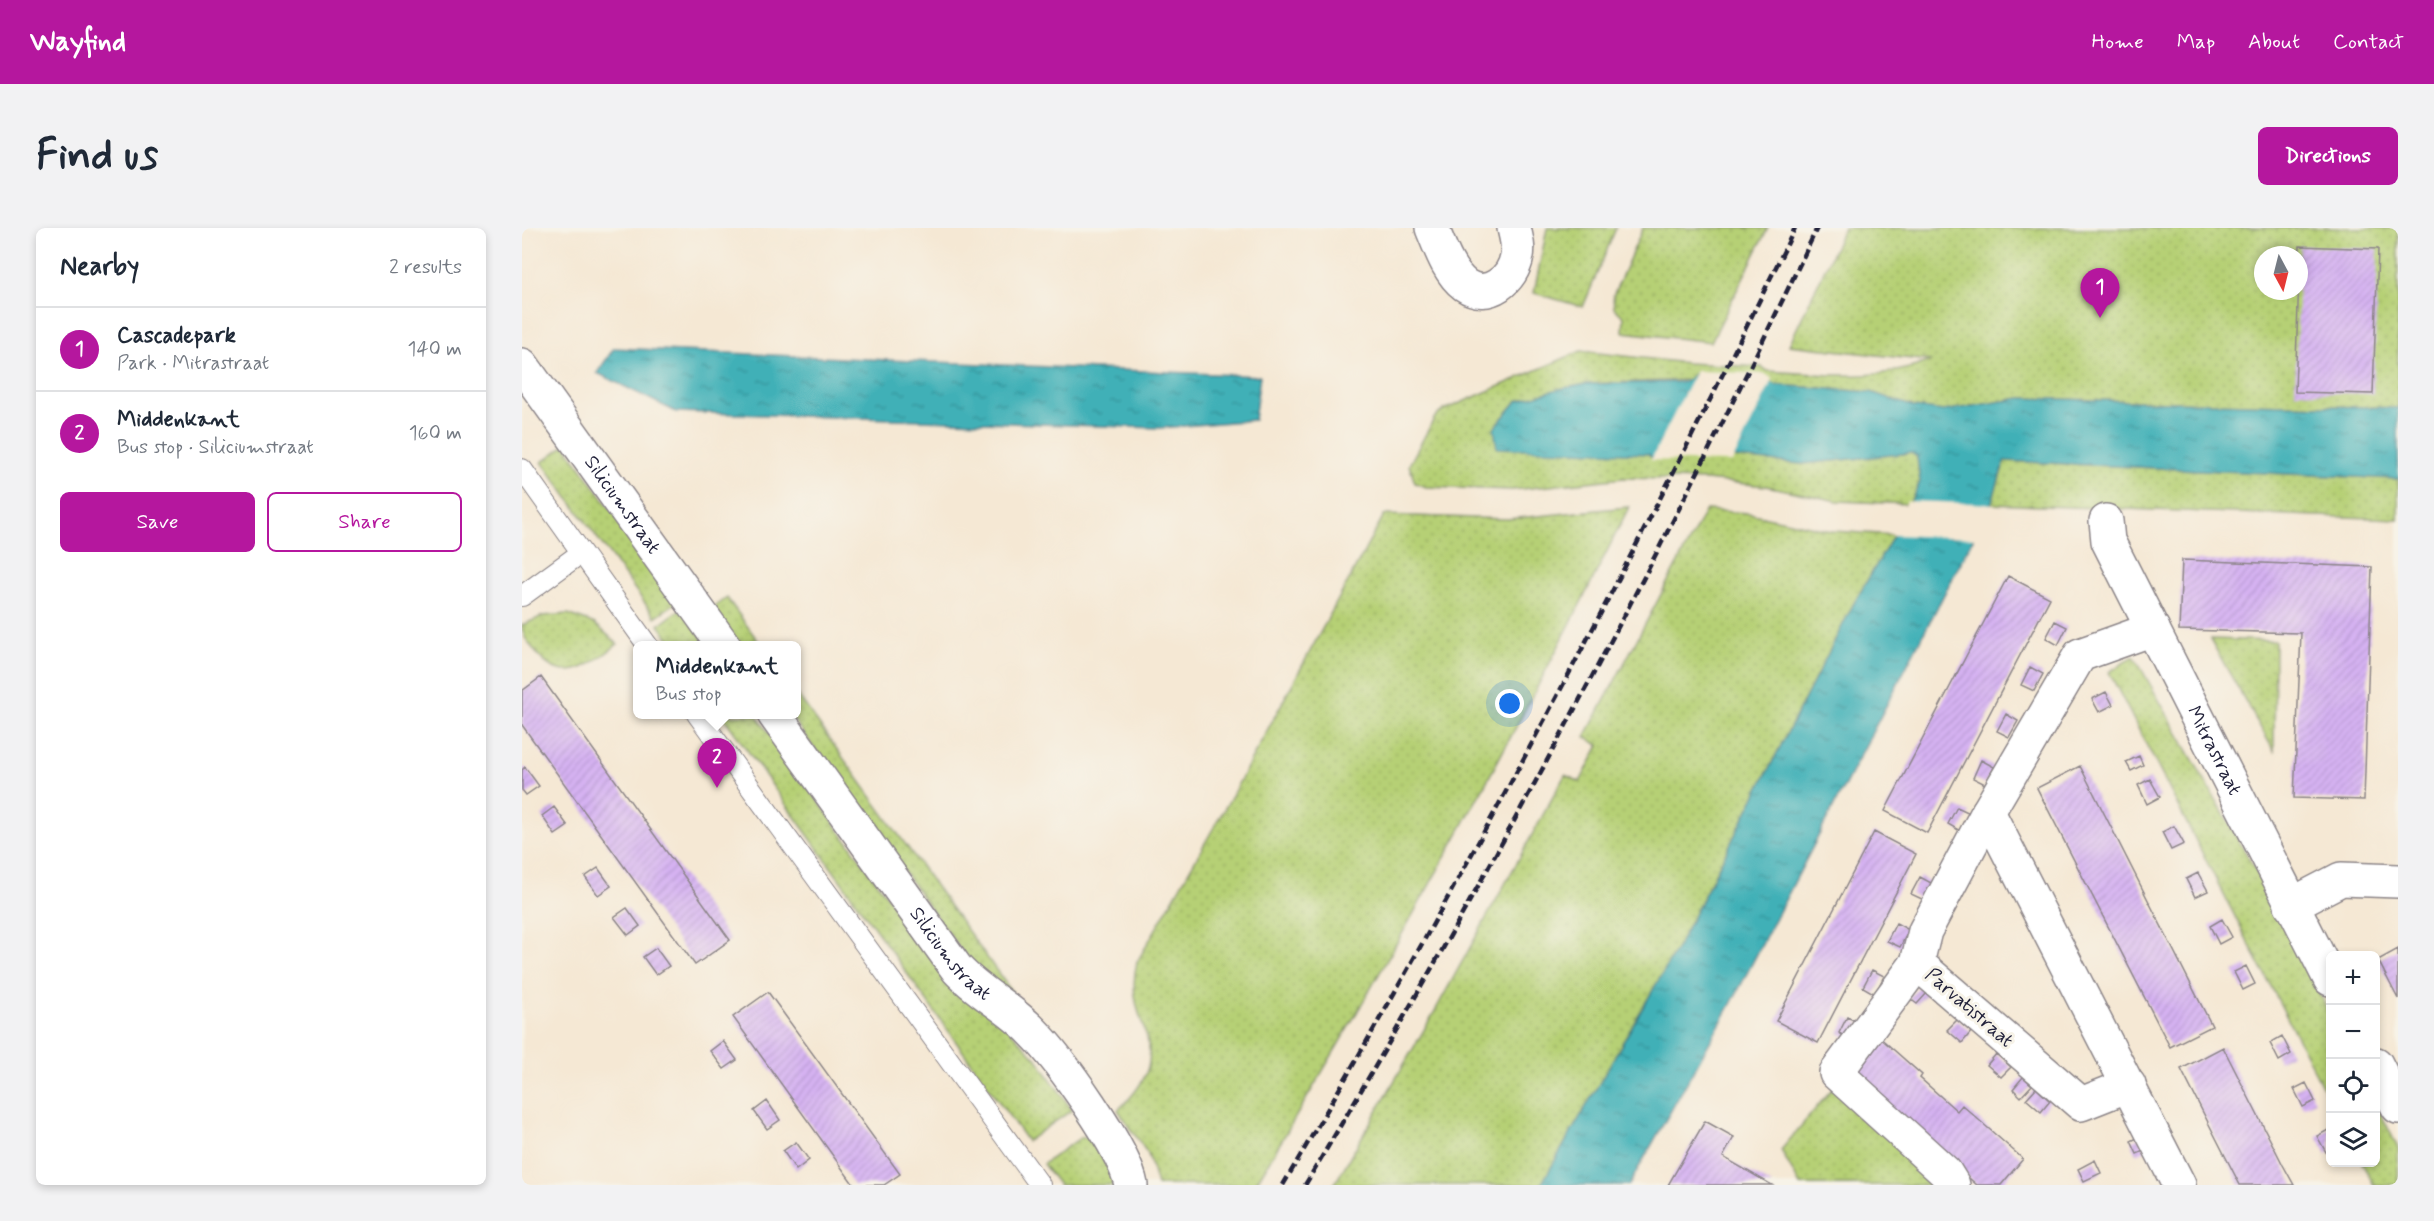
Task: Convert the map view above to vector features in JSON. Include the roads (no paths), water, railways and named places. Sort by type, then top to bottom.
[{"type":"street","points":[[1432,228],[1444,257],[1457,276],[1471,288],[1480,290],[1499,285],[1512,270],[1517,255],[1514,228]]},
{"type":"street","name":"Siliciumstraat","points":[[522,365],[721,641]]},
{"type":"street","name":"Mitrastraat","points":[[2106,521],[2108,541],[2291,905],[2326,970]]},
{"type":"street","name":"Parvatistraat","points":[[2129,1085],[2081,1104],[1917,963],[1925,931],[1988,812],[2080,655],[2153,629]]},
{"type":"street","name":"Siliciumstraat","points":[[778,719],[957,969],[970,983],[1032,1031],[1056,1060],[1116,1147],[1129,1173],[1131,1185]]},
{"type":"street","points":[[1988,812],[2179,1185]]},
{"type":"street","points":[[2291,905],[2340,879],[2398,881]]},
{"type":"street","points":[[1917,963],[1836,1073],[1945,1172],[1953,1185]]},
{"type":"street","points":[[2380,1072],[2398,1107]]},
{"type":"lane","points":[[522,469],[645,641]]},
{"type":"lane","points":[[522,596],[581,553]]},
{"type":"lane","points":[[701,719],[1040,1185]]},
{"type":"water","points":[[614,348],[1260,376],[1254,420],[1160,428],[676,412],[597,373]]},
{"type":"water","points":[[1694,374],[1765,377],[1776,385],[1871,392],[1914,407],[1943,411],[2021,398],[2398,408],[2398,479],[2005,461],[1991,504],[1729,1008],[1629,1185],[1541,1185],[1677,948],[1854,603],[1894,535],[1920,482],[1917,457],[1911,453],[1802,464],[1737,458],[1657,458],[1649,454],[1497,448],[1494,428],[1517,401],[1558,389],[1586,384],[1685,382]]},
{"type":"railway","points":[[1283,1185],[1419,950],[1549,712],[1674,471],[1795,228]]},
{"type":"railway","points":[[1305,1185],[1442,951],[1573,713],[1698,472],[1817,228]]},
{"type":"place","name":"Cascadepark","points":[[2100,318]]},
{"type":"place","name":"Middenkant","points":[[717,788]]}]
